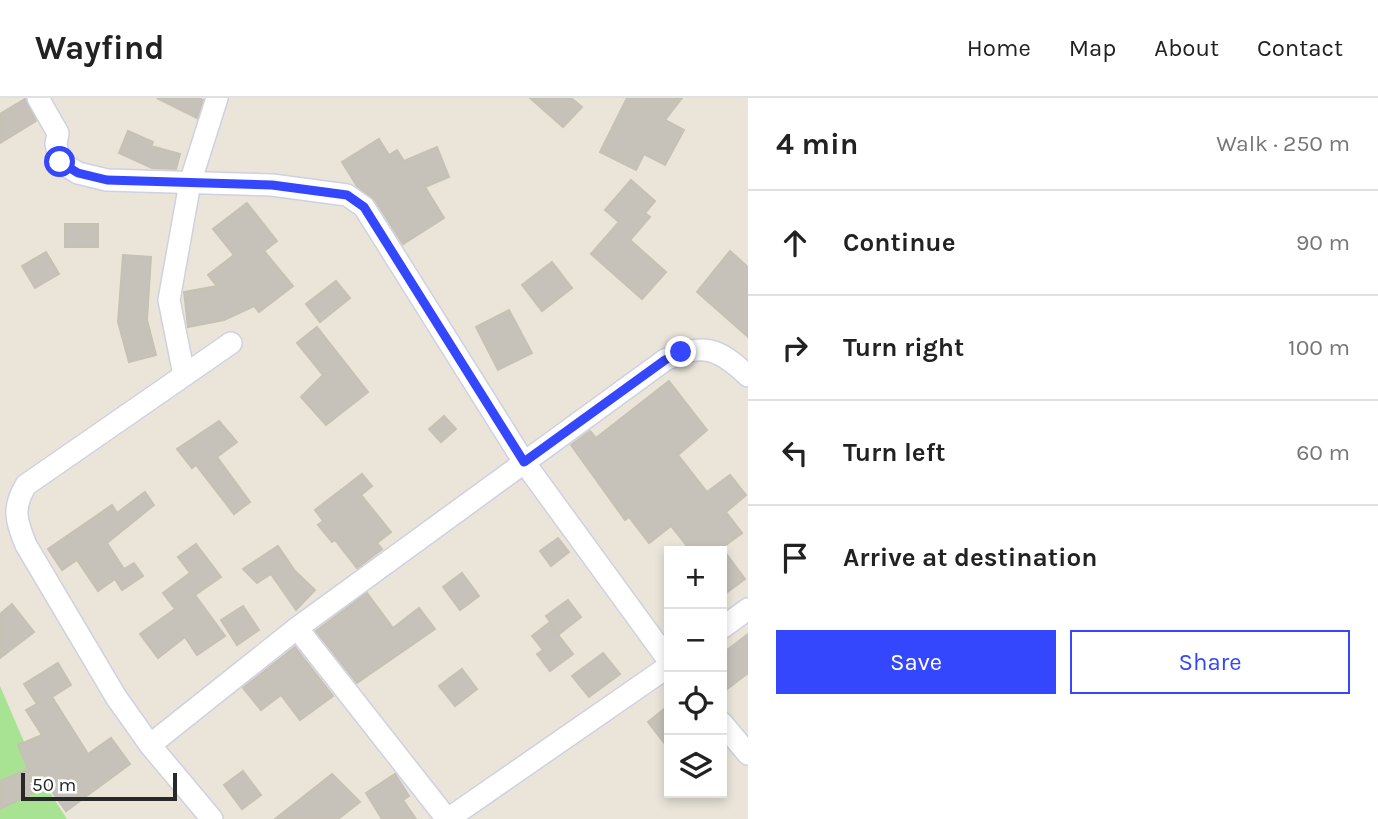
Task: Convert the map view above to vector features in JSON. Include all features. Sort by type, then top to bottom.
[{"type":"street","points":[[38,98],[58,133],[56,144],[60,162],[78,173],[107,180],[272,185],[347,195],[364,207],[524,462],[664,657]]},
{"type":"street","points":[[184,375],[169,300],[190,183],[217,98]]},
{"type":"street","points":[[212,819],[150,745],[116,697],[8,515],[26,485],[231,343]]},
{"type":"street","points":[[150,745],[297,628],[665,360],[681,352],[703,348],[718,352],[748,376]]},
{"type":"street","points":[[727,624],[748,608]]},
{"type":"street","points":[[297,628],[447,819],[664,667]]},
{"type":"street","points":[[727,729],[748,754]]},
{"type":"green space","points":[[0,686],[38,774],[67,819],[0,819]]},
{"type":"building","points":[[157,98],[198,98],[203,100],[197,118]]},
{"type":"building","points":[[530,98],[571,98],[582,107],[563,127]]},
{"type":"building","points":[[627,98],[682,98],[665,120],[684,130],[665,165],[644,154],[636,170],[600,152]]},
{"type":"building","points":[[25,99],[36,121],[0,143],[0,114]]},
{"type":"building","points":[[128,131],[153,142],[151,146],[180,154],[176,169],[152,168],[119,153]]},
{"type":"building","points":[[379,139],[389,155],[397,150],[404,161],[437,147],[449,177],[425,187],[444,218],[403,244],[375,200],[357,186],[342,162]]},
{"type":"building","points":[[631,180],[655,201],[645,213],[650,217],[630,240],[666,272],[642,299],[591,254],[619,222],[605,210]]},
{"type":"building","points":[[247,203],[277,241],[264,251],[293,286],[259,312],[254,306],[224,320],[188,327],[184,292],[217,286],[208,275],[234,255],[213,229]]},
{"type":"building","points":[[65,224],[98,224],[98,247],[65,247]]},
{"type":"building","points":[[730,251],[748,267],[748,337],[697,292]]},
{"type":"building","points":[[46,252],[59,274],[35,288],[22,266]]},
{"type":"building","points":[[123,255],[151,257],[147,320],[156,355],[129,362],[118,322]]},
{"type":"building","points":[[552,262],[572,288],[542,311],[522,285]]},
{"type":"building","points":[[336,281],[350,298],[320,322],[306,304]]},
{"type":"building","points":[[509,310],[532,353],[498,370],[476,327]]},
{"type":"building","points":[[317,327],[368,392],[326,425],[301,397],[323,375],[297,343]]},
{"type":"building","points":[[669,381],[707,430],[678,455],[707,492],[730,475],[746,495],[726,512],[742,533],[725,546],[687,546],[671,526],[649,543],[629,517],[625,520],[571,445],[590,431],[596,438]]},
{"type":"building","points":[[444,416],[456,429],[441,442],[429,429]]},
{"type":"building","points":[[219,421],[237,442],[217,457],[250,502],[234,514],[196,465],[192,468],[177,449]]},
{"type":"building","points":[[362,474],[372,486],[361,495],[391,532],[377,543],[382,549],[357,568],[335,540],[332,542],[318,525],[323,521],[315,510]]},
{"type":"building","points":[[145,492],[154,505],[107,543],[124,569],[134,563],[143,576],[122,590],[115,579],[98,591],[77,560],[62,570],[48,549],[112,505],[117,513]]},
{"type":"building","points":[[558,538],[569,552],[551,566],[540,551]]},
{"type":"building","points":[[196,544],[221,577],[195,595],[225,636],[197,655],[185,637],[158,658],[140,634],[175,609],[163,593],[190,573],[178,557]]},
{"type":"building","points":[[278,546],[295,571],[315,590],[296,610],[271,574],[257,583],[243,569]]},
{"type":"building","points":[[727,555],[745,579],[727,592]]},
{"type":"building","points":[[462,573],[479,596],[460,610],[443,587]]},
{"type":"building","points":[[367,593],[393,628],[419,608],[435,629],[357,683],[316,631]]},
{"type":"building","points":[[568,600],[581,617],[559,634],[546,616]]},
{"type":"building","points":[[12,604],[34,632],[0,658],[0,614]]},
{"type":"building","points":[[243,606],[259,630],[237,645],[221,620]]},
{"type":"building","points":[[549,623],[573,654],[550,671],[537,654],[543,650],[532,636]]},
{"type":"building","points":[[748,634],[748,673],[727,689],[727,672],[727,650]]},
{"type":"building","points":[[295,647],[333,696],[300,720],[281,695],[261,710],[243,688]]},
{"type":"building","points":[[603,653],[620,674],[589,697],[572,676]]},
{"type":"building","points":[[58,663],[71,685],[52,697],[88,754],[111,738],[130,764],[66,811],[48,786],[0,809],[0,781],[28,769],[18,745],[42,735],[26,710],[37,704],[24,684]]},
{"type":"building","points":[[462,669],[477,689],[455,706],[439,686]]},
{"type":"building","points":[[664,709],[664,743],[648,722]]},
{"type":"building","points":[[243,771],[261,795],[242,809],[224,785]]},
{"type":"building","points":[[332,774],[360,802],[338,819],[275,819]]},
{"type":"building","points":[[395,774],[409,796],[403,800],[416,819],[382,819],[366,793]]},
{"type":"route","points":[[60,162],[78,173],[107,180],[272,185],[347,195],[364,207],[524,462],[665,360],[681,352]]}]
